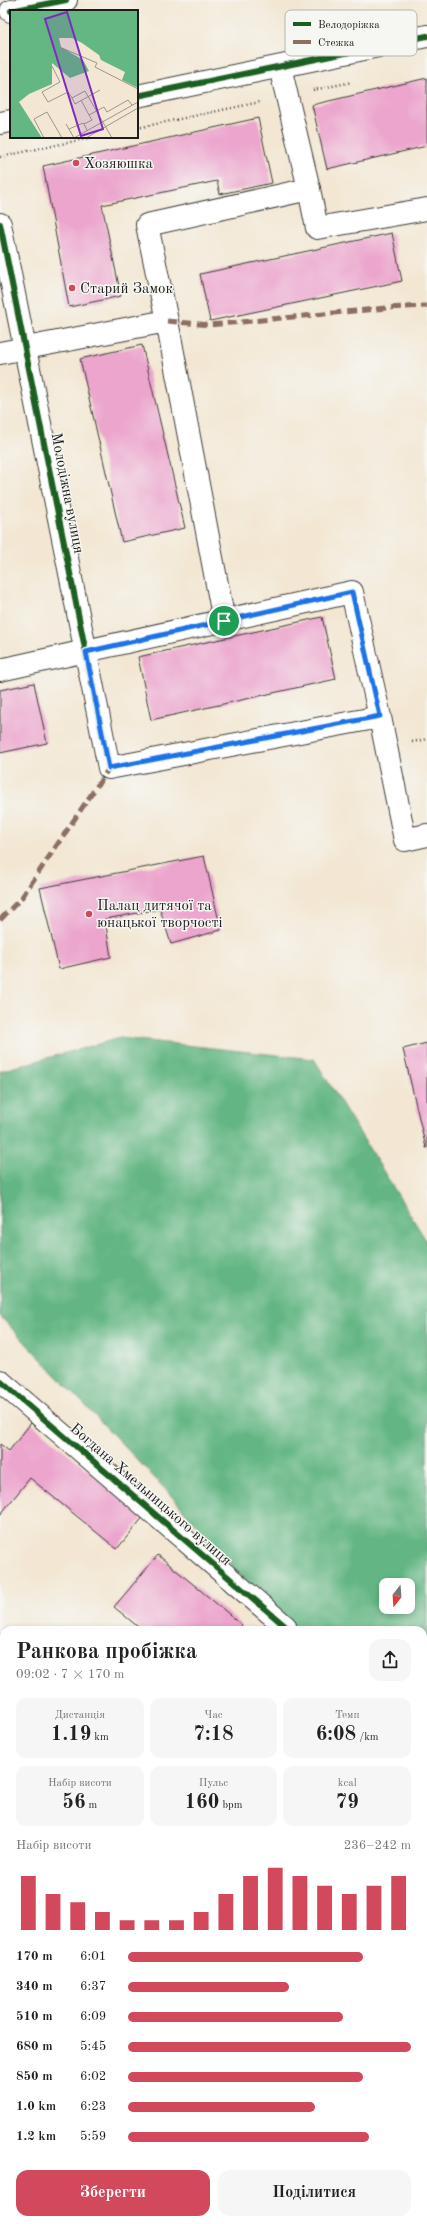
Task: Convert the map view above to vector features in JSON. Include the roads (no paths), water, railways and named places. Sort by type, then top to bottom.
[{"type":"street","points":[[16,10],[66,0]]},
{"type":"street","points":[[0,13],[10,11]]},
{"type":"street","points":[[417,38],[427,36]]},
{"type":"street","points":[[138,96],[332,56]]},
{"type":"street","points":[[280,67],[317,228],[427,209]]},
{"type":"street","points":[[0,123],[10,121]]},
{"type":"street","points":[[224,621],[147,225],[309,189]]},
{"type":"street","name":"Молодіжна вулиця","points":[[0,224],[109,768],[380,716]]},
{"type":"street","points":[[0,353],[167,322]]},
{"type":"street","points":[[0,670],[352,592],[380,716],[405,840],[427,835]]},
{"type":"street","name":"Богдана Хмельницького вулиця","points":[[0,1381],[285,1626]]},
{"type":"place","name":"Хозяюшка","points":[[76,163]]},
{"type":"place","name":"Старий Замок","points":[[72,288]]},
{"type":"place","name":"Палац дитячої та юнацької творчості","points":[[89,914]]}]
